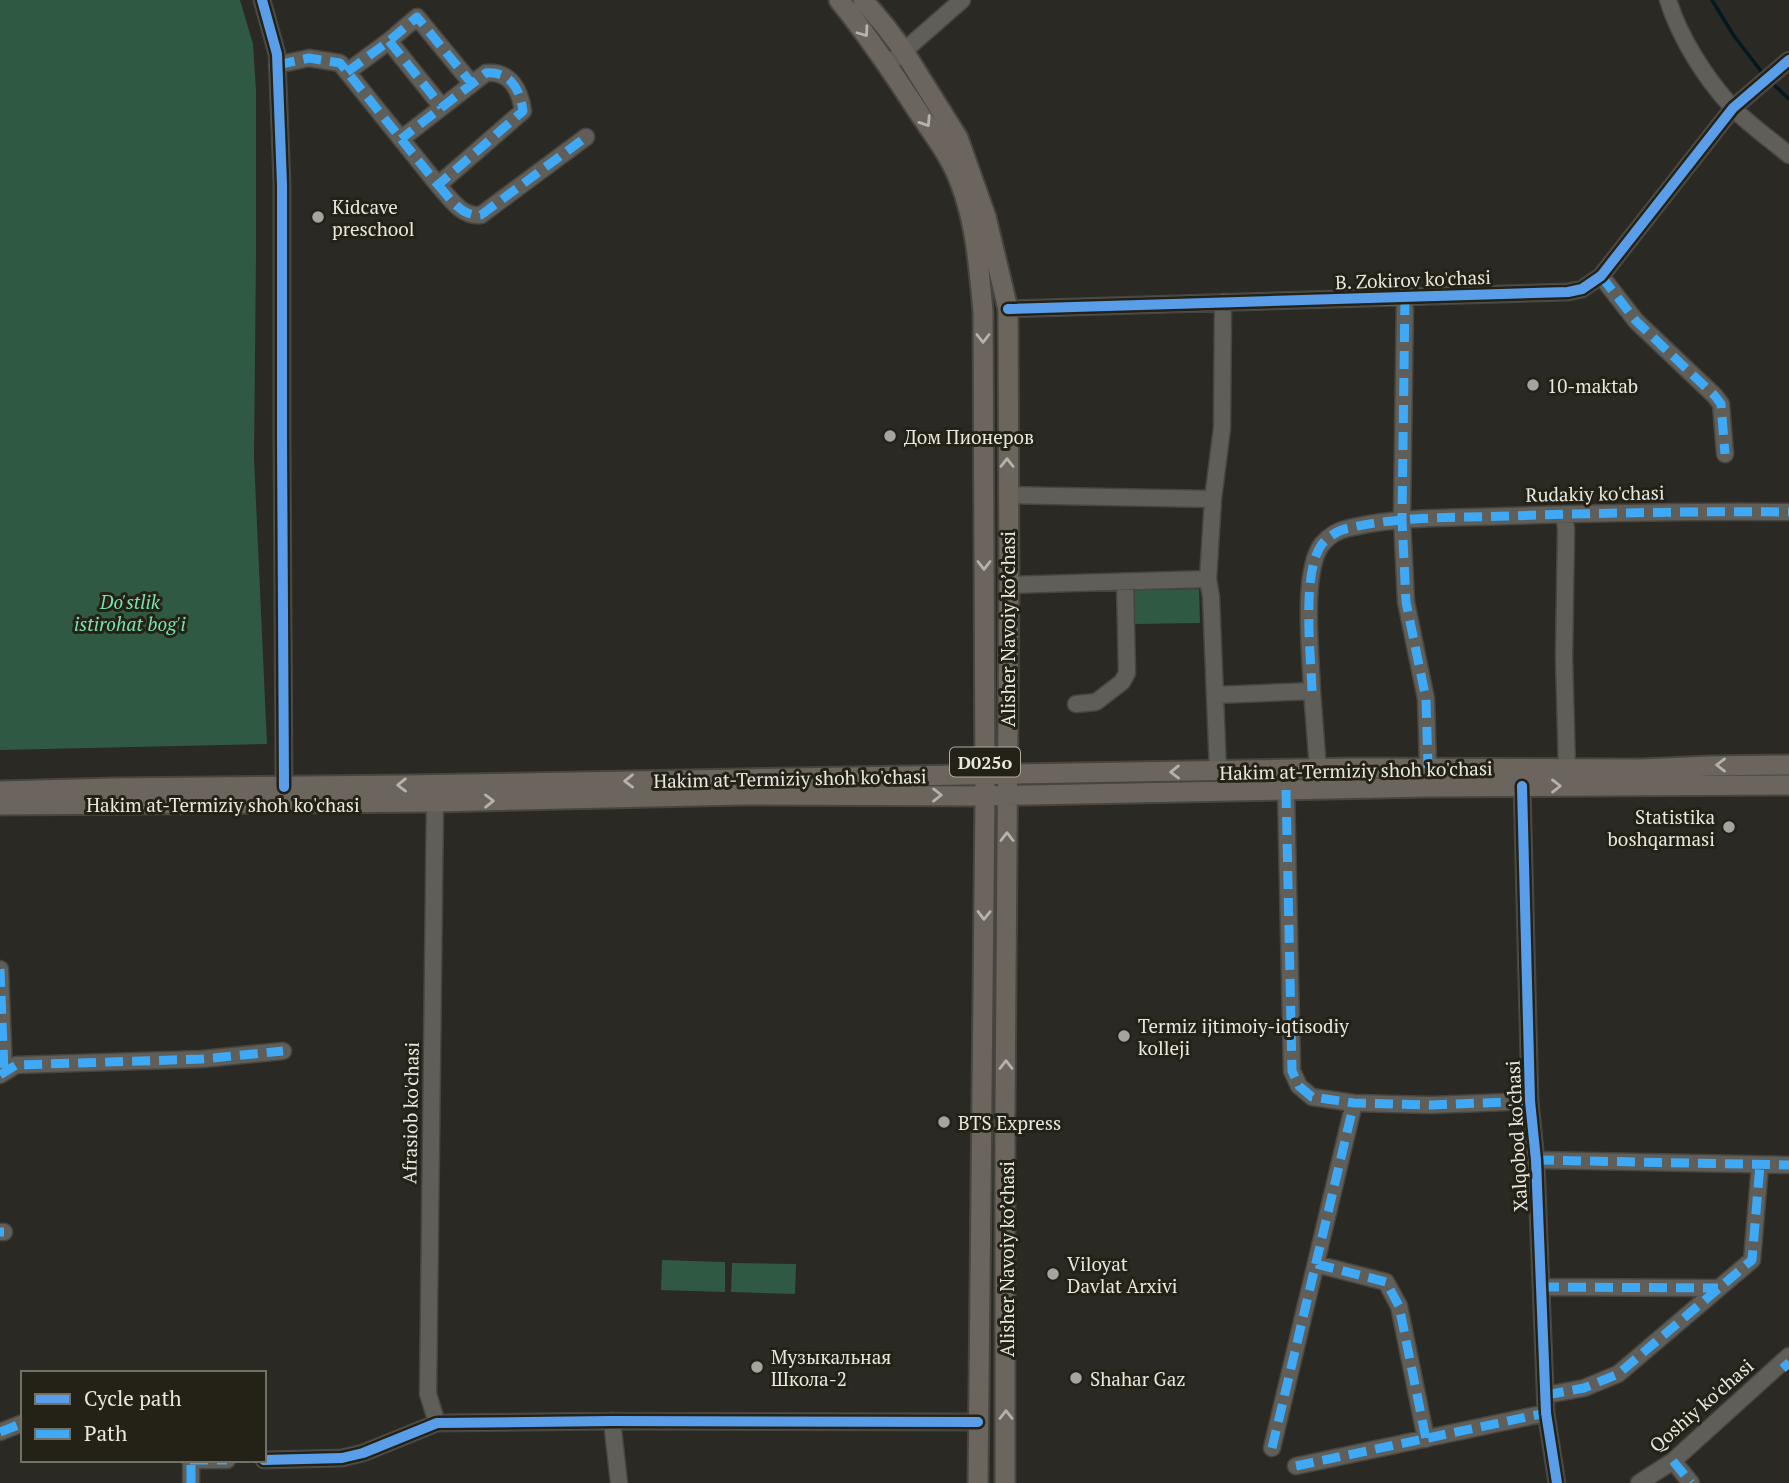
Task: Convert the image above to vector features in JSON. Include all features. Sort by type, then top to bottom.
[{"type":"main road","name":"D025o","points":[[839,0],[888,65]]},
{"type":"main road","name":"Alisher Navoiy ko’chasi","points":[[863,0],[904,50],[958,138],[986,217],[1008,309],[1005,1483]]},
{"type":"main road","name":"Alisher Navoiy ko’chasi","points":[[888,65],[951,160],[964,194],[979,259],[983,313],[985,796],[978,1483]]},
{"type":"main road","name":"Hakim at-Termiziy shoh ko'chasi","points":[[0,792],[1318,769],[1567,769],[1789,765]]},
{"type":"main road","name":"Hakim at-Termiziy shoh ko'chasi","points":[[0,805],[1789,785]]},
{"type":"main road","points":[[982,1112],[1005,1112]]},
{"type":"street","points":[[262,0],[277,54],[282,185],[284,787]]},
{"type":"street","points":[[888,65],[962,0]]},
{"type":"street","points":[[1668,0],[1673,18],[1706,75],[1733,108],[1789,155]]},
{"type":"street","points":[[347,72],[417,17],[472,84]]},
{"type":"street","points":[[389,41],[442,107]]},
{"type":"street","points":[[277,65],[309,58],[340,63],[438,185],[464,214],[472,216],[481,215],[586,137]]},
{"type":"street","name":"B. Zokirov ko'chasi","points":[[1008,309],[1568,292],[1582,289],[1601,276],[1733,108],[1789,60]]},
{"type":"street","points":[[401,139],[486,73],[505,75],[514,85],[522,99],[523,111],[438,185]]},
{"type":"street","points":[[1601,276],[1636,321],[1721,404],[1725,454]]},
{"type":"street","points":[[1405,297],[1402,519],[1406,602],[1426,699],[1427,768]]},
{"type":"street","points":[[1218,771],[1208,579],[1213,499],[1222,428],[1223,302]]},
{"type":"street","points":[[1007,495],[1213,499]]},
{"type":"street","name":"Rudakiy ko'chasi","points":[[1318,769],[1309,596],[1314,561],[1322,545],[1333,534],[1346,528],[1402,519],[1789,512]]},
{"type":"street","points":[[1564,514],[1567,769]]},
{"type":"street","points":[[1009,585],[1208,579]]},
{"type":"street","points":[[1076,704],[1096,702],[1122,682],[1127,673],[1125,583]]},
{"type":"street","points":[[1215,695],[1312,691]]},
{"type":"street","name":"Xalqobod ko'chasi","points":[[1522,786],[1530,1101],[1536,1160],[1546,1413],[1557,1483]]},
{"type":"street","points":[[1286,790],[1292,1071],[1299,1086],[1312,1097],[1354,1102],[1431,1105],[1530,1101]]},
{"type":"street","name":"Afrasiob ko'chasi","points":[[435,802],[428,1394],[437,1423]]},
{"type":"street","points":[[0,970],[2,1074]]},
{"type":"street","points":[[2,1074],[16,1065],[202,1059],[283,1051]]},
{"type":"street","points":[[1272,1448],[1354,1102]]},
{"type":"street","points":[[1536,1160],[1789,1165]]},
{"type":"street","points":[[1546,1395],[1584,1388],[1618,1374],[1752,1260],[1760,1165]]},
{"type":"street","points":[[1317,1265],[1386,1282],[1399,1306],[1426,1439]]},
{"type":"street","points":[[1541,1287],[1718,1288]]},
{"type":"street","name":"Qoshiy ko'chasi","points":[[1639,1483],[1673,1461],[1787,1362]]},
{"type":"street","points":[[1296,1466],[1546,1413]]},
{"type":"street","points":[[612,1421],[619,1483]]},
{"type":"street","points":[[266,1460],[342,1458],[363,1453],[437,1423],[978,1422]]},
{"type":"street","points":[[0,1433],[21,1424]]},
{"type":"street","points":[[1673,1461],[1691,1483]]},
{"type":"street","points":[[191,1462],[191,1483]]},
{"type":"green space","name":"Do'stlik istirohat bog'i","points":[[0,0],[240,0],[253,44],[256,90],[254,458],[267,744],[0,750]]},
{"type":"green space","points":[[1199,589],[1200,623],[1135,624],[1134,590]]},
{"type":"green space","points":[[662,1260],[725,1262],[725,1292],[661,1290]]},
{"type":"green space","points":[[732,1263],[796,1264],[795,1294],[731,1292]]},
{"type":"waterway","points":[[1712,0],[1734,36],[1761,71]]},
{"type":"waterway","points":[[1774,85],[1789,99]]},
{"type":"marked path","points":[[347,72],[417,17],[472,84]]},
{"type":"marked path","points":[[389,41],[442,107]]},
{"type":"marked path","points":[[277,65],[309,58],[340,63],[438,185],[523,111],[517,89],[502,75],[486,73],[401,139]]},
{"type":"marked path","points":[[438,185],[462,210],[481,215],[586,137]]},
{"type":"marked path","points":[[1601,276],[1636,321],[1721,404],[1725,454]]},
{"type":"marked path","points":[[1405,297],[1402,519],[1406,602],[1426,699],[1428,768]]},
{"type":"marked path","points":[[1312,691],[1309,615],[1311,574],[1322,544],[1341,530],[1388,521],[1427,518],[1648,512],[1789,512]]},
{"type":"marked path","points":[[1286,790],[1292,1071],[1299,1086],[1312,1097],[1354,1103],[1431,1105],[1530,1101]]},
{"type":"marked path","points":[[0,969],[4,1072]]},
{"type":"marked path","points":[[0,1075],[16,1065],[202,1059],[283,1051]]},
{"type":"marked path","points":[[1272,1448],[1354,1103]]},
{"type":"marked path","points":[[1536,1160],[1789,1165]]},
{"type":"marked path","points":[[1546,1395],[1584,1388],[1618,1374],[1752,1260],[1760,1165]]},
{"type":"marked path","points":[[1316,1264],[1386,1282],[1399,1306],[1426,1439]]},
{"type":"marked path","points":[[1541,1287],[1718,1288]]},
{"type":"marked path","points":[[1783,1362],[1789,1369]]},
{"type":"marked path","points":[[1296,1466],[1546,1413]]},
{"type":"marked path","points":[[0,1432],[21,1424]]},
{"type":"marked path","points":[[1673,1461],[1691,1483]]},
{"type":"marked path","points":[[191,1462],[191,1483]]},
{"type":"cycle path","points":[[262,0],[277,54],[282,185],[284,787]]},
{"type":"cycle path","points":[[1008,309],[1568,292],[1582,289],[1601,276],[1733,108],[1789,60]]},
{"type":"cycle path","points":[[1522,786],[1530,1101],[1536,1160],[1546,1413],[1557,1483]]},
{"type":"cycle path","points":[[266,1460],[342,1458],[363,1453],[437,1423],[978,1422]]},
{"type":"place","name":"Kidcave preschool","points":[[318,217]]},
{"type":"place","name":"10-maktab","points":[[1533,385]]},
{"type":"place","name":"Дом Пионеров","points":[[890,436]]},
{"type":"place","name":"Statistika boshqarmasi","points":[[1729,827]]},
{"type":"place","name":"Termiz ijtimoiy-iqtisodiy kolleji","points":[[1124,1036]]},
{"type":"place","name":"BTS Express","points":[[944,1122]]},
{"type":"place","name":"Viloyat Davlat Arxivi","points":[[1053,1274]]},
{"type":"place","name":"Музыкальная Школа-2","points":[[757,1367]]},
{"type":"place","name":"Shahar Gaz","points":[[1076,1378]]}]
